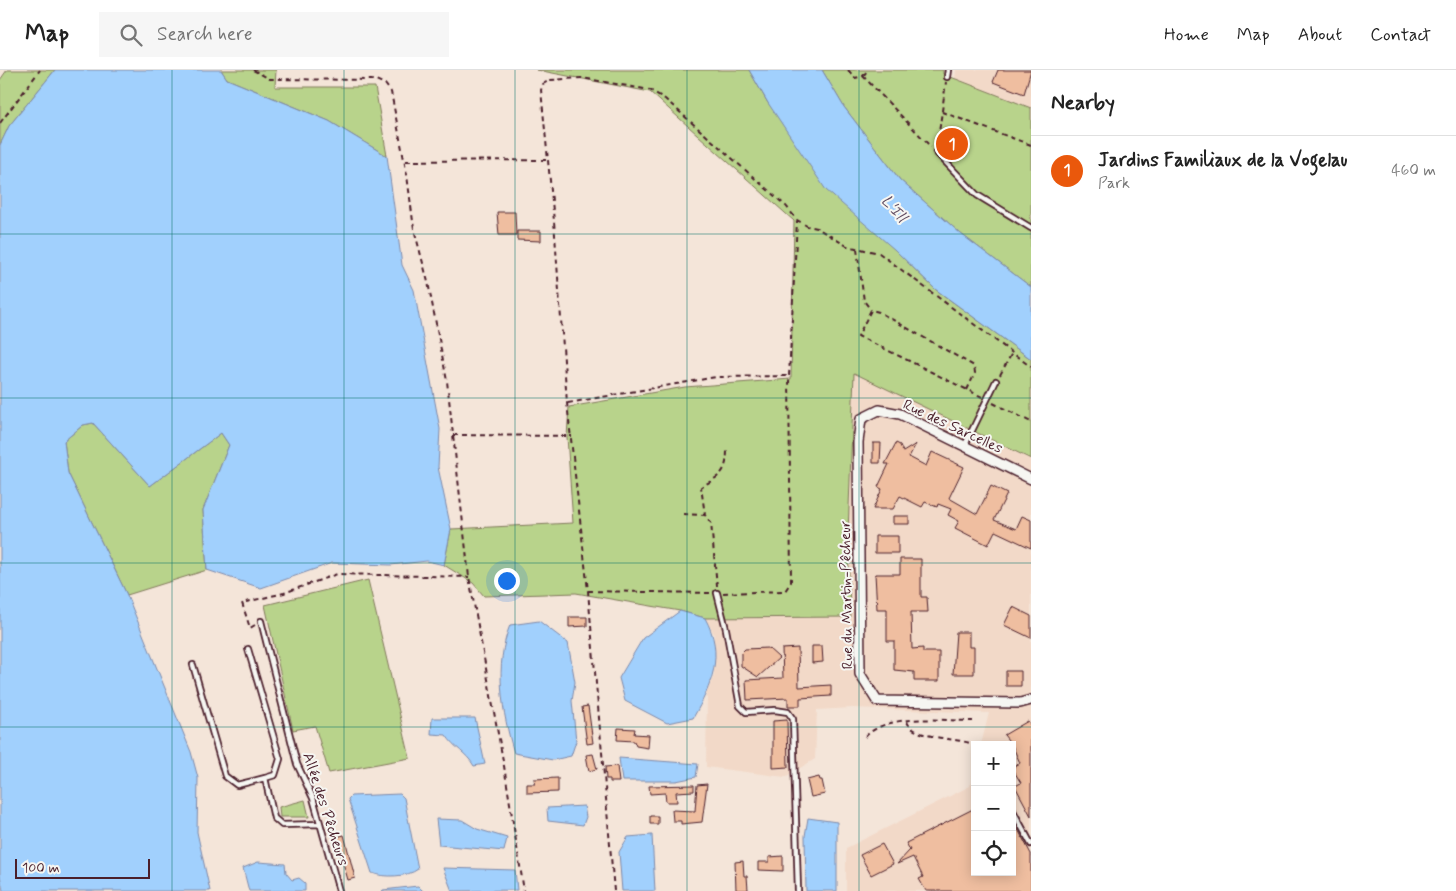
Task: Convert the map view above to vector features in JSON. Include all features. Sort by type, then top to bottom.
[{"type":"street","name":"Rue des Sarcelles","points":[[862,419],[879,410],[900,414],[1031,479]]},
{"type":"street","name":"Rue du Martin-Pêcheur","points":[[862,419],[858,442],[860,674],[877,701],[1020,703],[1031,700]]},
{"type":"lane","points":[[947,77],[948,70]]},
{"type":"lane","points":[[936,152],[977,195],[1031,228]]},
{"type":"lane","points":[[965,445],[996,381]]},
{"type":"lane","points":[[717,593],[726,629],[740,706],[746,712],[788,712],[793,719],[798,891]]},
{"type":"lane","name":"Allée des Pêcheurs","points":[[261,621],[297,764],[313,798],[339,891]]},
{"type":"lane","points":[[193,665],[226,776],[238,785],[265,778],[275,775],[280,758],[248,649]]},
{"type":"lane","points":[[265,778],[274,818],[282,826],[320,824]]},
{"type":"lane","points":[[1016,816],[1031,844]]},
{"type":"path","points":[[0,123],[40,70]]},
{"type":"path","points":[[253,70],[270,79],[359,78],[376,80],[385,84],[391,92],[405,161],[414,229],[438,330],[453,435],[469,577],[504,766],[524,891]]},
{"type":"path","points":[[848,70],[855,78],[863,76],[868,70]]},
{"type":"path","points":[[863,76],[936,152]]},
{"type":"path","points":[[936,152],[947,77]]},
{"type":"path","points":[[614,891],[588,591],[567,403],[541,90],[543,84],[550,80],[582,78],[637,86],[665,99],[786,206],[797,220],[806,226],[818,228],[847,246],[879,253],[1031,367]]},
{"type":"path","points":[[942,112],[1031,145]]},
{"type":"path","points":[[405,161],[548,160]]},
{"type":"path","points":[[588,591],[717,593],[785,591],[791,582],[789,376],[797,220]]},
{"type":"path","points":[[858,249],[864,301],[871,310],[879,312],[974,366],[975,373],[967,390]]},
{"type":"path","points":[[871,310],[858,336],[1031,422]]},
{"type":"path","points":[[996,381],[1012,353]]},
{"type":"path","points":[[567,403],[716,377],[789,376]]},
{"type":"path","points":[[453,435],[572,436]]},
{"type":"path","points":[[717,593],[711,523],[705,515],[701,487],[718,476],[727,465],[728,449]]},
{"type":"path","points":[[683,514],[705,515]]},
{"type":"path","points":[[261,621],[250,628],[242,603],[284,593],[337,574],[469,577]]},
{"type":"path","points":[[865,737],[882,725],[906,721],[973,720]]},
{"type":"path","points":[[906,721],[910,727],[928,735],[961,740],[971,744]]},
{"type":"shaded area","points":[[956,70],[1031,70],[1031,108],[955,79]]},
{"type":"shaded area","points":[[854,372],[1031,459],[1031,891],[846,891],[846,848],[970,786],[971,782],[971,876],[1016,876],[1016,741],[982,741],[989,713],[852,708],[817,710],[815,759],[785,777],[706,767],[707,693],[714,675],[714,634],[705,618],[850,617],[848,534]]},
{"type":"green space","points":[[7,70],[55,70],[9,126],[0,145],[0,80]]},
{"type":"green space","points":[[221,70],[276,70],[275,87],[375,87],[387,156],[329,121],[227,79]]},
{"type":"green space","points":[[537,70],[749,70],[768,103],[895,250],[935,289],[1031,359],[1031,459],[854,373],[848,534],[850,617],[705,618],[680,611],[576,593],[484,596],[473,583],[444,565],[451,529],[573,523],[567,437],[569,407],[685,387],[791,379],[794,221],[650,92]]},
{"type":"green space","points":[[822,70],[943,70],[943,74],[1031,108],[1031,287],[961,234],[900,180],[844,107]]},
{"type":"green space","points":[[93,423],[150,486],[221,433],[229,445],[203,510],[207,570],[127,595],[68,473],[64,441],[83,425]]},
{"type":"green space","points":[[368,580],[410,758],[329,773],[315,726],[293,730],[265,605]]},
{"type":"green space","points":[[305,800],[309,817],[280,817],[279,807]]},
{"type":"water","points":[[55,70],[221,70],[227,79],[329,121],[387,156],[402,265],[414,290],[440,429],[438,467],[451,529],[444,565],[427,561],[391,565],[332,563],[261,588],[207,570],[203,510],[229,445],[221,433],[150,486],[93,423],[83,425],[64,441],[68,473],[127,595],[191,752],[198,778],[197,832],[210,891],[3,891],[0,875],[0,145],[9,126]]},
{"type":"water","name":"L'Ill","points":[[749,70],[822,70],[844,107],[900,180],[961,234],[1031,287],[1031,359],[935,289],[895,250],[826,190],[768,103]]},
{"type":"water","points":[[680,611],[705,618],[714,644],[714,669],[706,694],[693,718],[667,723],[625,701],[619,678],[643,638]]},
{"type":"water","points":[[539,621],[568,643],[575,682],[572,701],[576,741],[571,756],[553,760],[514,753],[503,705],[502,657],[510,625]]},
{"type":"water","points":[[432,718],[475,718],[485,764],[474,766],[468,757],[446,735],[431,734]]},
{"type":"water","points":[[619,758],[698,764],[696,777],[676,781],[622,781]]},
{"type":"water","points":[[400,794],[404,798],[418,869],[408,874],[396,876],[377,875],[372,873],[348,799],[351,796]]},
{"type":"water","points":[[584,806],[586,817],[583,825],[548,821],[547,808]]},
{"type":"water","points":[[808,818],[837,822],[837,891],[806,891],[805,836]]},
{"type":"water","points":[[436,819],[462,820],[477,829],[507,838],[504,851],[439,845]]},
{"type":"water","points":[[652,835],[655,891],[622,891],[619,852],[628,837]]},
{"type":"water","points":[[258,862],[285,864],[286,873],[292,880],[299,878],[305,883],[305,891],[249,891],[243,868]]},
{"type":"water","points":[[443,868],[515,870],[517,890],[452,891]]},
{"type":"water","points":[[418,886],[423,891],[382,891],[383,890]]},
{"type":"building","points":[[998,70],[1031,70],[1024,94],[993,82]]},
{"type":"building","points":[[497,212],[515,212],[516,235],[499,235]]},
{"type":"building","points":[[517,231],[541,231],[541,241],[517,240]]},
{"type":"building","points":[[873,443],[881,443],[880,463],[873,463]]},
{"type":"building","points":[[896,443],[900,445],[903,452],[916,444],[909,457],[926,466],[932,452],[964,467],[949,498],[977,514],[991,486],[1007,494],[994,520],[1016,529],[1022,516],[1031,520],[1031,548],[995,531],[988,545],[955,528],[959,521],[948,515],[951,509],[938,504],[937,507],[925,502],[922,507],[900,496],[893,509],[873,509],[882,489],[878,487],[889,464],[885,464]]},
{"type":"building","points":[[893,516],[909,516],[909,524],[893,524]]},
{"type":"building","points":[[875,536],[898,536],[898,553],[875,553]]},
{"type":"building","points":[[900,559],[921,559],[921,597],[927,597],[928,612],[911,612],[912,649],[923,648],[923,652],[939,652],[939,681],[914,681],[914,672],[894,670],[894,641],[887,641],[887,609],[877,609],[875,574],[900,574]]},
{"type":"building","points":[[1013,607],[1031,616],[1031,638],[1004,625]]},
{"type":"building","points":[[569,617],[587,617],[587,626],[569,627]]},
{"type":"building","points":[[956,632],[969,632],[969,647],[974,647],[974,674],[953,674]]},
{"type":"building","points":[[812,646],[822,646],[823,662],[812,663]]},
{"type":"building","points":[[768,648],[779,658],[758,677],[741,666],[741,653],[745,649]]},
{"type":"building","points":[[798,648],[799,687],[831,685],[831,696],[800,698],[800,706],[788,706],[788,698],[747,700],[746,680],[783,678],[782,649]]},
{"type":"building","points":[[1006,671],[1021,671],[1021,686],[1006,686]]},
{"type":"building","points":[[588,706],[593,743],[587,744],[582,707]]},
{"type":"building","points":[[787,720],[788,767],[773,768],[773,721]]},
{"type":"building","points":[[1028,721],[1031,726],[1031,816],[1016,788],[1016,786],[1021,783],[1016,775],[1016,766],[1020,763],[1016,754],[1016,741],[1009,741],[1004,735]]},
{"type":"building","points":[[618,728],[635,729],[634,734],[649,735],[648,748],[636,746],[634,741],[617,740]]},
{"type":"building","points":[[593,754],[597,769],[589,771],[586,755]]},
{"type":"building","points":[[617,766],[619,782],[610,782],[610,779],[606,779],[605,767]]},
{"type":"building","points":[[819,777],[822,780],[825,794],[811,797],[807,780]]},
{"type":"building","points":[[558,778],[558,792],[527,793],[527,784],[535,784],[534,779]]},
{"type":"building","points":[[707,784],[702,822],[681,824],[681,821],[673,821],[672,810],[695,811],[697,785]]},
{"type":"building","points":[[694,785],[694,791],[676,792],[677,802],[666,802],[665,793],[650,794],[649,786]]},
{"type":"building","points":[[971,810],[971,876],[1016,876],[1016,826],[1031,854],[1031,891],[926,891],[919,879],[923,877],[913,857],[897,864],[910,850],[906,843]]},
{"type":"building","points":[[650,816],[658,816],[658,824],[650,824]]},
{"type":"building","points":[[344,835],[355,878],[348,880],[340,852],[337,853],[333,838]]},
{"type":"building","points":[[882,844],[893,864],[871,875],[860,855]]},
{"type":"building","points":[[783,856],[783,871],[758,870],[758,862],[769,862],[769,857]]},
{"type":"building","points":[[743,861],[744,876],[747,876],[748,890],[736,890],[735,862]]},
{"type":"place","name":"Jardins Familiaux de la Vogelau","points":[[952,144]]}]
